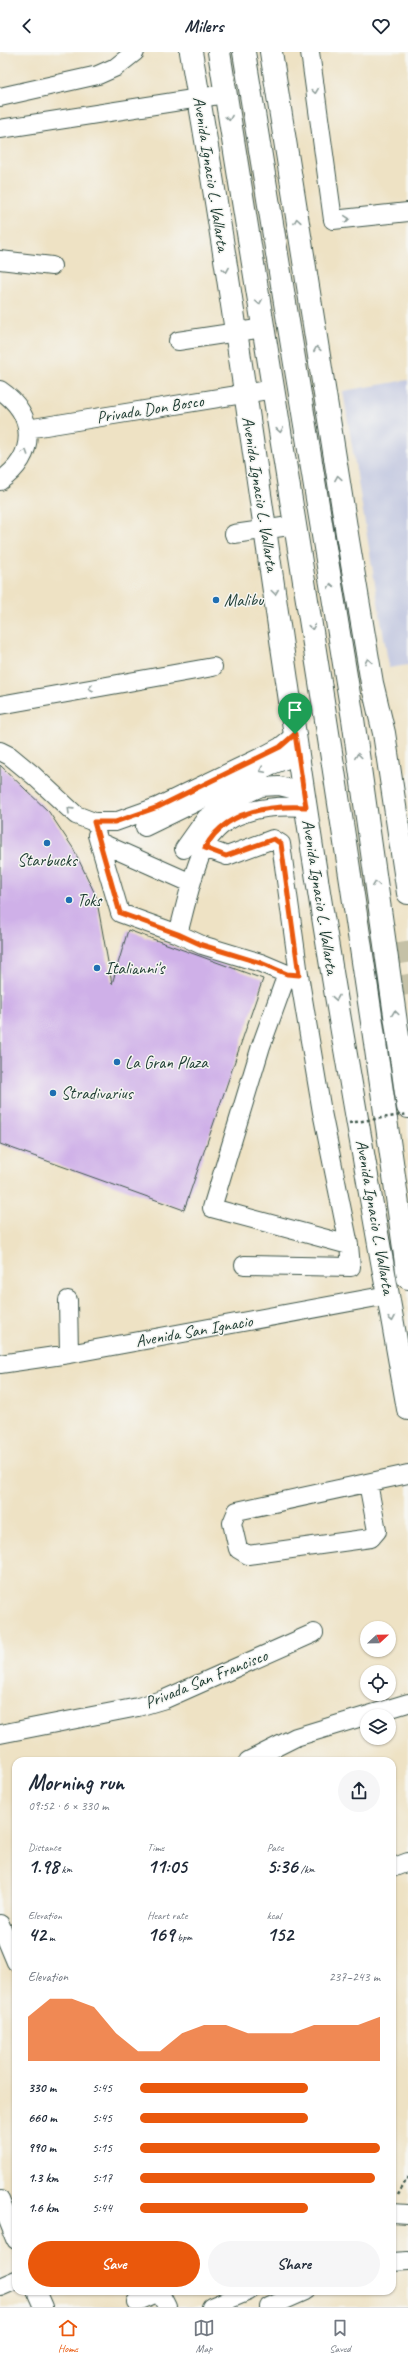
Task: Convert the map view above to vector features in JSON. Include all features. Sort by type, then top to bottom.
[{"type":"main road","name":"Avenida Ignacio L. Vallarta","points":[[191,52],[236,332],[266,530],[296,745],[336,993],[408,1409]]},
{"type":"main road","name":"Avenida Ignacio L. Vallarta","points":[[219,52],[296,525],[381,1074],[408,1278]]},
{"type":"main road","points":[[244,52],[353,719],[408,1107]]},
{"type":"main road","points":[[271,52],[372,683],[403,824],[408,893]]},
{"type":"main road","points":[[312,465],[348,540]]},
{"type":"main road","points":[[372,683],[379,778],[398,942]]},
{"type":"main road","points":[[369,1180],[408,1282]]},
{"type":"street","points":[[0,96],[98,75],[116,67],[135,52]]},
{"type":"street","points":[[310,52],[333,220],[408,212]]},
{"type":"street","points":[[0,129],[225,94]]},
{"type":"street","points":[[0,260],[52,266]]},
{"type":"street","points":[[178,341],[264,328]]},
{"type":"street","name":"Privada Don Bosco","points":[[27,429],[274,389]]},
{"type":"street","points":[[0,390],[11,398],[22,411],[27,429],[28,444],[22,459],[12,472],[0,481]]},
{"type":"street","points":[[234,534],[296,525]]},
{"type":"street","points":[[0,705],[213,667]]},
{"type":"street","points":[[0,751],[10,756],[33,775],[76,815],[94,822],[115,822],[158,807],[280,747],[296,745]]},
{"type":"street","points":[[145,827],[272,765],[296,745]]},
{"type":"street","points":[[184,849],[206,818],[235,799],[261,787],[280,786],[305,800]]},
{"type":"street","points":[[178,934],[191,883],[205,848],[212,835],[229,821],[265,808],[305,800]]},
{"type":"street","points":[[94,822],[120,913],[178,934],[202,945],[293,974]]},
{"type":"street","points":[[205,848],[226,856],[274,839],[281,844],[293,974],[352,1267],[244,1265]]},
{"type":"street","points":[[99,842],[191,883]]},
{"type":"street","points":[[293,974],[262,1046],[212,1208],[348,1245]]},
{"type":"street","name":"Avenida San Ignacio","points":[[0,1364],[69,1354],[388,1295]]},
{"type":"street","points":[[68,1300],[69,1354]]},
{"type":"street","points":[[368,1483],[377,1531],[371,1538],[248,1555],[238,1549],[232,1523],[237,1511],[408,1474]]},
{"type":"street","name":"Privada San Francisco","points":[[0,1734],[138,1707],[166,1699],[314,1633]]},
{"type":"street","points":[[256,1757],[296,1737],[408,1703]]},
{"type":"street","points":[[396,1866],[408,1862]]},
{"type":"street","points":[[0,1924],[12,1952]]},
{"type":"street","points":[[0,2200],[12,2230]]},
{"type":"street","points":[[396,2213],[408,2214]]},
{"type":"street","points":[[396,2262],[408,2261]]},
{"type":"street","points":[[0,2287],[12,2282]]},
{"type":"street","points":[[38,2295],[42,2307]]},
{"type":"street","points":[[211,2307],[240,2295]]},
{"type":"street","points":[[268,2307],[296,2295]]},
{"type":"street","points":[[135,2300],[162,2297]]},
{"type":"path","points":[[349,1123],[408,1114]]},
{"type":"shaded area","points":[[408,380],[408,665],[389,668],[343,391]]},
{"type":"building","name":"La Gran Plaza","points":[[0,765],[49,812],[73,848],[96,896],[112,984],[128,930],[263,979],[184,1210],[0,1144]]},
{"type":"tunnel","points":[[399,942],[408,995]]},
{"type":"place","name":"Malibu","points":[[216,600]]},
{"type":"place","name":"Starbucks","points":[[47,843]]},
{"type":"place","name":"Toks","points":[[69,900]]},
{"type":"place","name":"Italianni's","points":[[97,968]]},
{"type":"place","name":"La Gran Plaza","points":[[117,1062]]},
{"type":"place","name":"Stradivarius","points":[[53,1093]]},
{"type":"route","points":[[295,734],[306,807],[288,806],[265,808],[248,813],[229,821],[212,835],[205,848],[226,856],[244,851],[260,842],[274,839],[281,844],[299,975],[287,974],[261,963],[202,945],[178,934],[120,913],[94,822],[115,822],[158,807],[197,786],[280,747],[295,734]]}]
